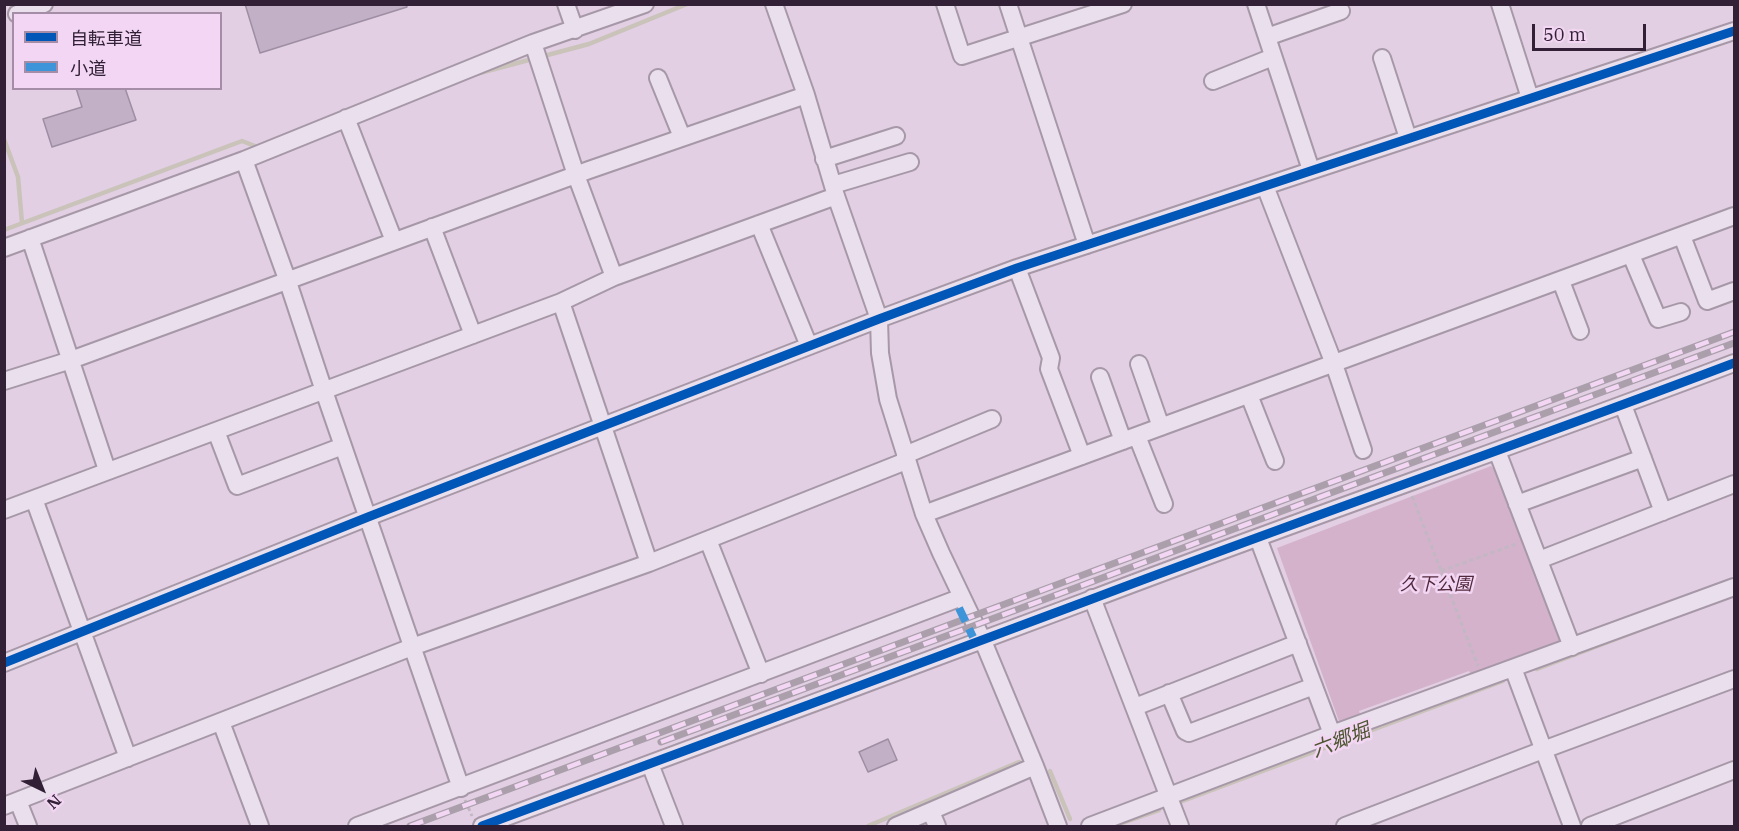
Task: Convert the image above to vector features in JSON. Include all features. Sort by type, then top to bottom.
[{"type":"street","points":[[21,12],[44,4]]},
{"type":"street","points":[[566,4],[575,30]]},
{"type":"street","points":[[4,248],[244,160],[533,44],[645,4]]},
{"type":"street","points":[[774,4],[806,95],[834,191],[879,319],[880,353],[888,399],[924,514],[983,641],[1058,826]]},
{"type":"street","points":[[945,4],[962,56],[1123,4]]},
{"type":"street","points":[[1008,4],[1087,244]]},
{"type":"street","points":[[1256,4],[1311,170]]},
{"type":"street","points":[[1500,4],[1530,98]]},
{"type":"street","points":[[1267,37],[1341,11]]},
{"type":"street","points":[[4,663],[368,517],[879,319],[1017,268],[1734,31]]},
{"type":"street","points":[[533,44],[576,175],[614,277]]},
{"type":"street","points":[[1213,81],[1274,57]]},
{"type":"street","points":[[1382,58],[1408,138]]},
{"type":"street","points":[[658,78],[682,137]]},
{"type":"street","points":[[4,381],[71,360],[287,279],[682,137],[806,95]]},
{"type":"street","points":[[346,118],[394,241]]},
{"type":"street","points":[[824,159],[896,136]]},
{"type":"street","points":[[244,160],[287,279],[462,792]]},
{"type":"street","points":[[4,510],[561,302],[614,277],[759,224],[834,191],[910,162]]},
{"type":"street","points":[[1265,186],[1334,364],[1363,450]]},
{"type":"street","points":[[924,514],[1734,218]]},
{"type":"street","points":[[759,224],[809,346]]},
{"type":"street","points":[[432,227],[473,335]]},
{"type":"street","points":[[1682,236],[1707,301],[1734,291]]},
{"type":"street","points":[[30,238],[106,470]]},
{"type":"street","points":[[1631,255],[1658,319],[1681,312]]},
{"type":"street","points":[[1017,268],[1050,358],[1049,369],[1082,456]]},
{"type":"street","points":[[1561,280],[1580,331]]},
{"type":"street","points":[[561,302],[649,563]]},
{"type":"street","points":[[478,824],[650,764],[983,641],[1092,598],[1734,363]]},
{"type":"street","points":[[1139,364],[1161,427]]},
{"type":"street","points":[[1100,377],[1164,504]]},
{"type":"street","points":[[1249,395],[1275,461]]},
{"type":"street","points":[[1623,405],[1663,512]]},
{"type":"street","points":[[28,826],[11,803],[412,647],[708,540],[906,458],[992,419]]},
{"type":"street","points":[[216,431],[237,486],[343,446]]},
{"type":"street","points":[[1497,451],[1572,647]]},
{"type":"street","points":[[1517,504],[1643,458]]},
{"type":"street","points":[[1539,560],[1734,484]]},
{"type":"street","points":[[34,499],[128,758]]},
{"type":"street","points":[[1258,538],[1332,734]]},
{"type":"street","points":[[708,540],[761,674]]},
{"type":"street","points":[[1090,826],[1734,586]]},
{"type":"street","points":[[357,826],[462,792],[472,782],[962,597]]},
{"type":"street","points":[[1092,598],[1180,826]]},
{"type":"street","points":[[1135,707],[1298,643]]},
{"type":"street","points":[[1513,668],[1572,826]]},
{"type":"street","points":[[1345,826],[1734,679]]},
{"type":"street","points":[[1169,693],[1185,730],[1189,733],[1314,686]]},
{"type":"street","points":[[221,722],[260,826]]},
{"type":"street","points":[[650,764],[674,826]]},
{"type":"street","points":[[896,826],[934,819],[1035,765]]},
{"type":"street","points":[[1590,826],[1734,770]]},
{"type":"path","points":[[1410,493],[1481,673]]},
{"type":"path","points":[[1441,571],[1512,546]]},
{"type":"path","points":[[462,792],[478,824]]},
{"type":"green space","name":"久下公園","points":[[1491,466],[1497,472],[1561,643],[1472,677],[1469,671],[1359,711],[1361,717],[1340,724],[1277,548]]},
{"type":"building","points":[[245,4],[406,4],[407,7],[260,53]]},
{"type":"building","points":[[77,90],[126,90],[136,120],[52,147],[43,119],[82,107]]},
{"type":"building","points":[[888,739],[897,760],[868,772],[859,752]]},
{"type":"waterway","points":[[476,74],[589,44],[687,4]]},
{"type":"waterway","points":[[4,139],[18,177],[22,223]]},
{"type":"waterway","points":[[4,230],[242,141],[260,148]]},
{"type":"waterway","name":"六郷堀","points":[[1537,669],[1653,625]]},
{"type":"waterway","name":"六郷堀","points":[[1180,802],[1503,681]]},
{"type":"waterway","name":"六郷堀","points":[[868,826],[1019,762]]},
{"type":"waterway","name":"六郷堀","points":[[1050,771],[1070,819]]},
{"type":"waterway","name":"六郷堀","points":[[1113,826],[1159,810]]},
{"type":"railway","points":[[410,826],[1734,332]]},
{"type":"railway","points":[[661,742],[1734,343]]},
{"type":"marked path","points":[[959,608],[973,637]]},
{"type":"cycle path","points":[[4,663],[368,517],[879,319],[1017,268],[1734,31]]},
{"type":"cycle path","points":[[482,826],[1734,363]]}]
